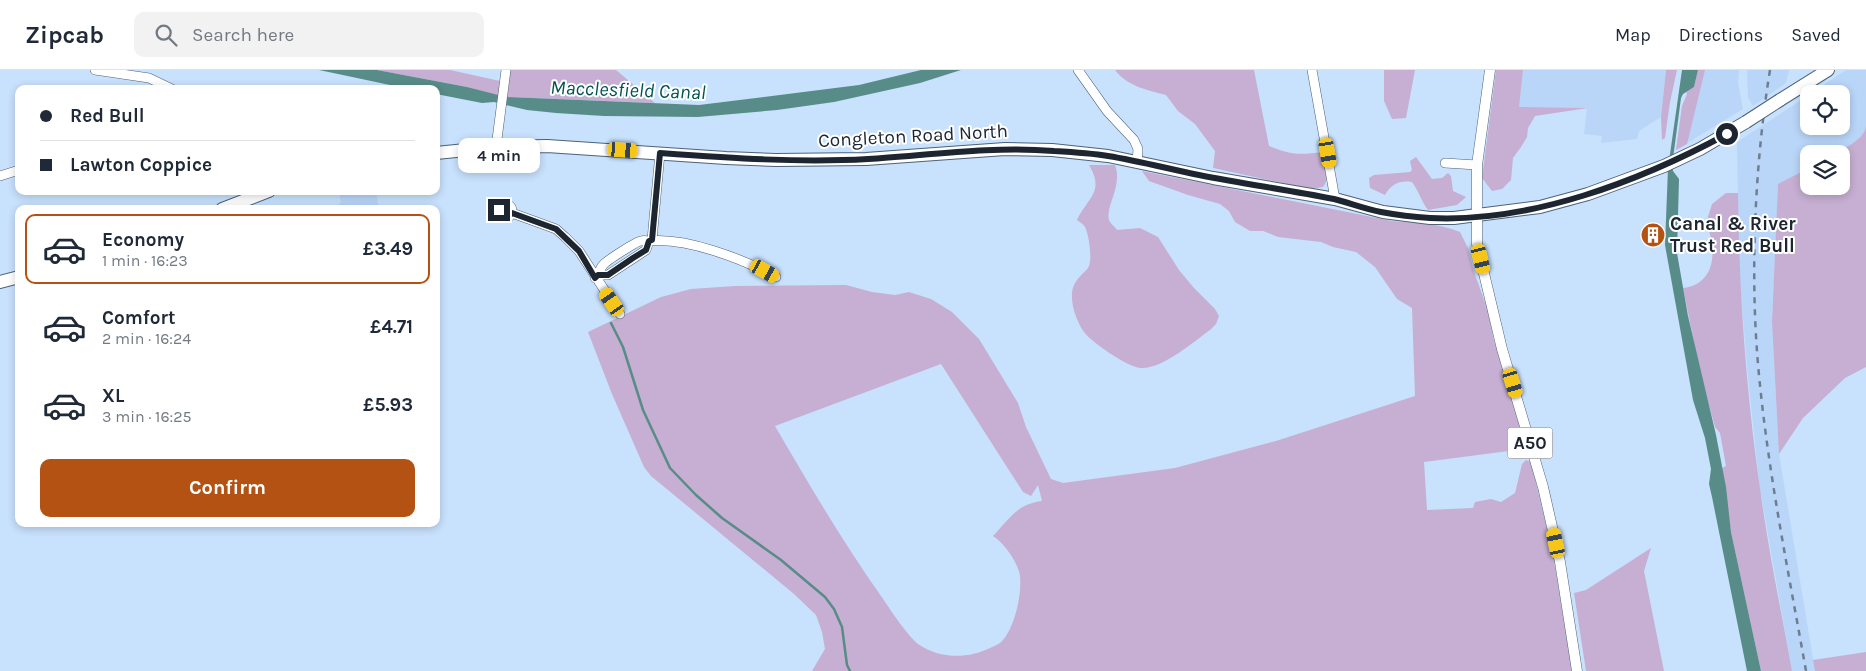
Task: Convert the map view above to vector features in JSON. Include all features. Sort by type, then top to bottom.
[{"type":"highway","name":"Congleton Road North","points":[[440,153],[496,146],[547,146],[726,158],[847,159],[1005,149],[1052,150],[1098,155],[1335,200],[1383,212],[1430,218],[1476,216],[1540,207],[1588,194],[1664,166],[1746,122],[1828,70]]},
{"type":"highway","points":[[233,205],[259,195]]},
{"type":"highway","points":[[0,282],[15,278]]},
{"type":"main road","name":"A50","points":[[1490,70],[1477,165],[1477,244],[1502,349],[1543,486],[1560,562],[1577,671]]},
{"type":"street","points":[[95,70],[149,78],[164,85]]},
{"type":"street","points":[[496,146],[506,70]]},
{"type":"street","points":[[1078,70],[1107,111],[1134,140],[1138,149],[1138,163]]},
{"type":"street","points":[[1312,70],[1335,200]]},
{"type":"street","points":[[651,240],[660,153]]},
{"type":"street","points":[[1445,163],[1477,165]]},
{"type":"street","points":[[0,176],[15,171]]},
{"type":"street","points":[[512,213],[556,229],[579,251],[620,314]]},
{"type":"street","points":[[597,276],[601,266],[640,240],[668,240],[754,265],[776,277]]},
{"type":"shaded area","points":[[319,70],[377,70],[467,87],[506,97],[699,105],[859,85],[921,70],[961,70],[920,83],[834,102],[777,110],[698,117],[604,116],[527,110],[494,102],[482,103],[440,95],[440,85],[390,85]]},
{"type":"shaded area","points":[[377,70],[450,70],[500,81],[499,96],[467,87]]},
{"type":"shaded area","points":[[509,70],[616,70],[655,103],[506,97]]},
{"type":"shaded area","points":[[1115,70],[1254,70],[1269,146],[1296,154],[1323,152],[1327,179],[1323,187],[1311,189],[1213,168],[1215,151],[1195,124],[1178,111],[1166,95],[1131,84]]},
{"type":"shaded area","points":[[1384,70],[1415,70],[1406,118],[1392,119],[1384,101]]},
{"type":"shaded area","points":[[1496,70],[1523,70],[1519,107],[1588,108],[1535,116],[1528,128],[1527,137],[1513,158],[1511,180],[1502,189],[1492,191],[1482,178]]},
{"type":"shaded area","points":[[1515,70],[1666,70],[1661,117],[1639,131],[1637,139],[1601,143],[1602,136],[1584,134],[1587,108],[1519,107]]},
{"type":"shaded area","points":[[1666,70],[1677,70],[1665,138],[1662,140],[1661,117]]},
{"type":"shaded area","points":[[1682,70],[1698,70],[1694,87],[1683,94],[1681,98],[1672,166],[1679,179],[1677,253],[1688,316],[1716,435],[1726,487],[1731,532],[1761,671],[1747,671],[1709,484],[1711,469],[1705,438],[1693,400],[1665,245],[1668,168]]},
{"type":"shaded area","points":[[1698,70],[1705,70],[1687,144],[1676,150],[1682,106],[1687,94],[1686,92],[1694,87]]},
{"type":"shaded area","points":[[1705,70],[1739,70],[1738,83],[1743,109],[1676,150],[1682,106],[1699,89]]},
{"type":"shaded area","points":[[1747,70],[1789,70],[1786,83],[1753,106],[1748,97]]},
{"type":"shaded area","points":[[1846,70],[1866,70],[1866,127],[1864,132],[1856,142],[1850,145],[1800,145],[1800,173],[1778,185],[1772,322],[1779,454],[1815,671],[1792,671],[1760,489],[1748,377],[1739,270],[1737,142],[1800,101],[1800,135],[1850,135],[1850,85],[1824,85]]},
{"type":"shaded area","points":[[1866,127],[1866,367],[1845,378],[1803,418],[1779,454],[1772,322],[1778,184],[1800,173],[1800,195],[1850,195],[1850,145],[1864,132]]},
{"type":"shaded area","points":[[1416,157],[1432,179],[1442,178],[1448,173],[1451,176],[1453,191],[1466,197],[1457,205],[1428,210],[1412,182],[1396,184],[1385,195],[1370,188],[1369,178],[1374,175],[1410,172],[1412,170],[1410,161]]},
{"type":"shaded area","points":[[1089,165],[1115,165],[1117,173],[1116,188],[1108,214],[1111,224],[1117,230],[1140,228],[1158,237],[1179,270],[1215,309],[1219,316],[1216,324],[1210,330],[1186,348],[1168,360],[1150,367],[1135,367],[1102,348],[1084,332],[1075,314],[1072,303],[1074,285],[1088,268],[1090,260],[1090,248],[1086,231],[1084,225],[1077,220],[1095,188],[1094,174]]},
{"type":"shaded area","points":[[1142,171],[1392,221],[1435,225],[1460,232],[1468,248],[1474,272],[1488,311],[1494,341],[1504,367],[1527,443],[1524,449],[1424,462],[1427,510],[1473,508],[1475,502],[1491,499],[1501,502],[1515,493],[1522,464],[1526,460],[1531,462],[1553,554],[1572,671],[812,671],[825,649],[816,615],[794,594],[651,476],[644,467],[612,394],[588,332],[661,297],[691,289],[735,286],[846,285],[872,292],[895,295],[909,292],[931,299],[952,312],[979,339],[1018,403],[1026,427],[1051,479],[1063,483],[1175,468],[1276,441],[1415,396],[1412,308],[1397,299],[1375,267],[1356,252],[1333,247],[1321,242],[1278,237],[1263,231],[1250,231],[1235,222],[1229,211],[1220,204],[1149,181]],"holes":[[[941,364],[1023,492],[1031,496],[1038,485],[1042,501],[1026,505],[1014,513],[993,536],[1010,553],[1020,576],[1017,610],[1011,627],[999,644],[981,652],[963,656],[944,655],[918,644],[893,614],[839,533],[775,426]]]},
{"type":"shaded area","points":[[1726,193],[1738,193],[1742,304],[1755,452],[1767,534],[1792,671],[1761,671],[1731,532],[1722,468],[1726,466],[1720,433],[1715,427],[1700,372],[1683,288],[1694,285],[1702,280],[1708,272],[1713,253],[1710,233],[1706,223],[1712,204]]},
{"type":"shaded area","points":[[340,195],[377,195],[378,205],[339,205],[341,203]]},
{"type":"shaded area","points":[[1651,548],[1644,571],[1664,671],[1586,671],[1574,593],[1586,590]]},
{"type":"shaded area","points":[[1866,652],[1866,671],[1815,671],[1813,660]]},
{"type":"waterway","points":[[611,323],[623,347],[643,410],[670,468],[722,518],[781,560],[825,597],[834,609],[842,627],[847,665],[850,671]]},
{"type":"railway","points":[[1770,70],[1761,142],[1755,217],[1754,292],[1758,364],[1772,480],[1806,671]]},
{"type":"place","name":"Canal & River Trust Red Bull","points":[[1653,235]]},
{"type":"route","points":[[499,210],[501,216],[505,218],[512,213],[556,229],[579,251],[595,278],[598,275],[608,275],[646,250],[649,241],[652,240],[660,153],[726,158],[811,160],[866,159],[1005,149],[1052,150],[1108,156],[1335,200],[1383,212],[1430,218],[1454,218],[1540,207],[1588,194],[1652,171],[1700,149],[1727,134]]},
{"type":"water label","name":"Macclesfield Canal","points":[[628,90]]}]
